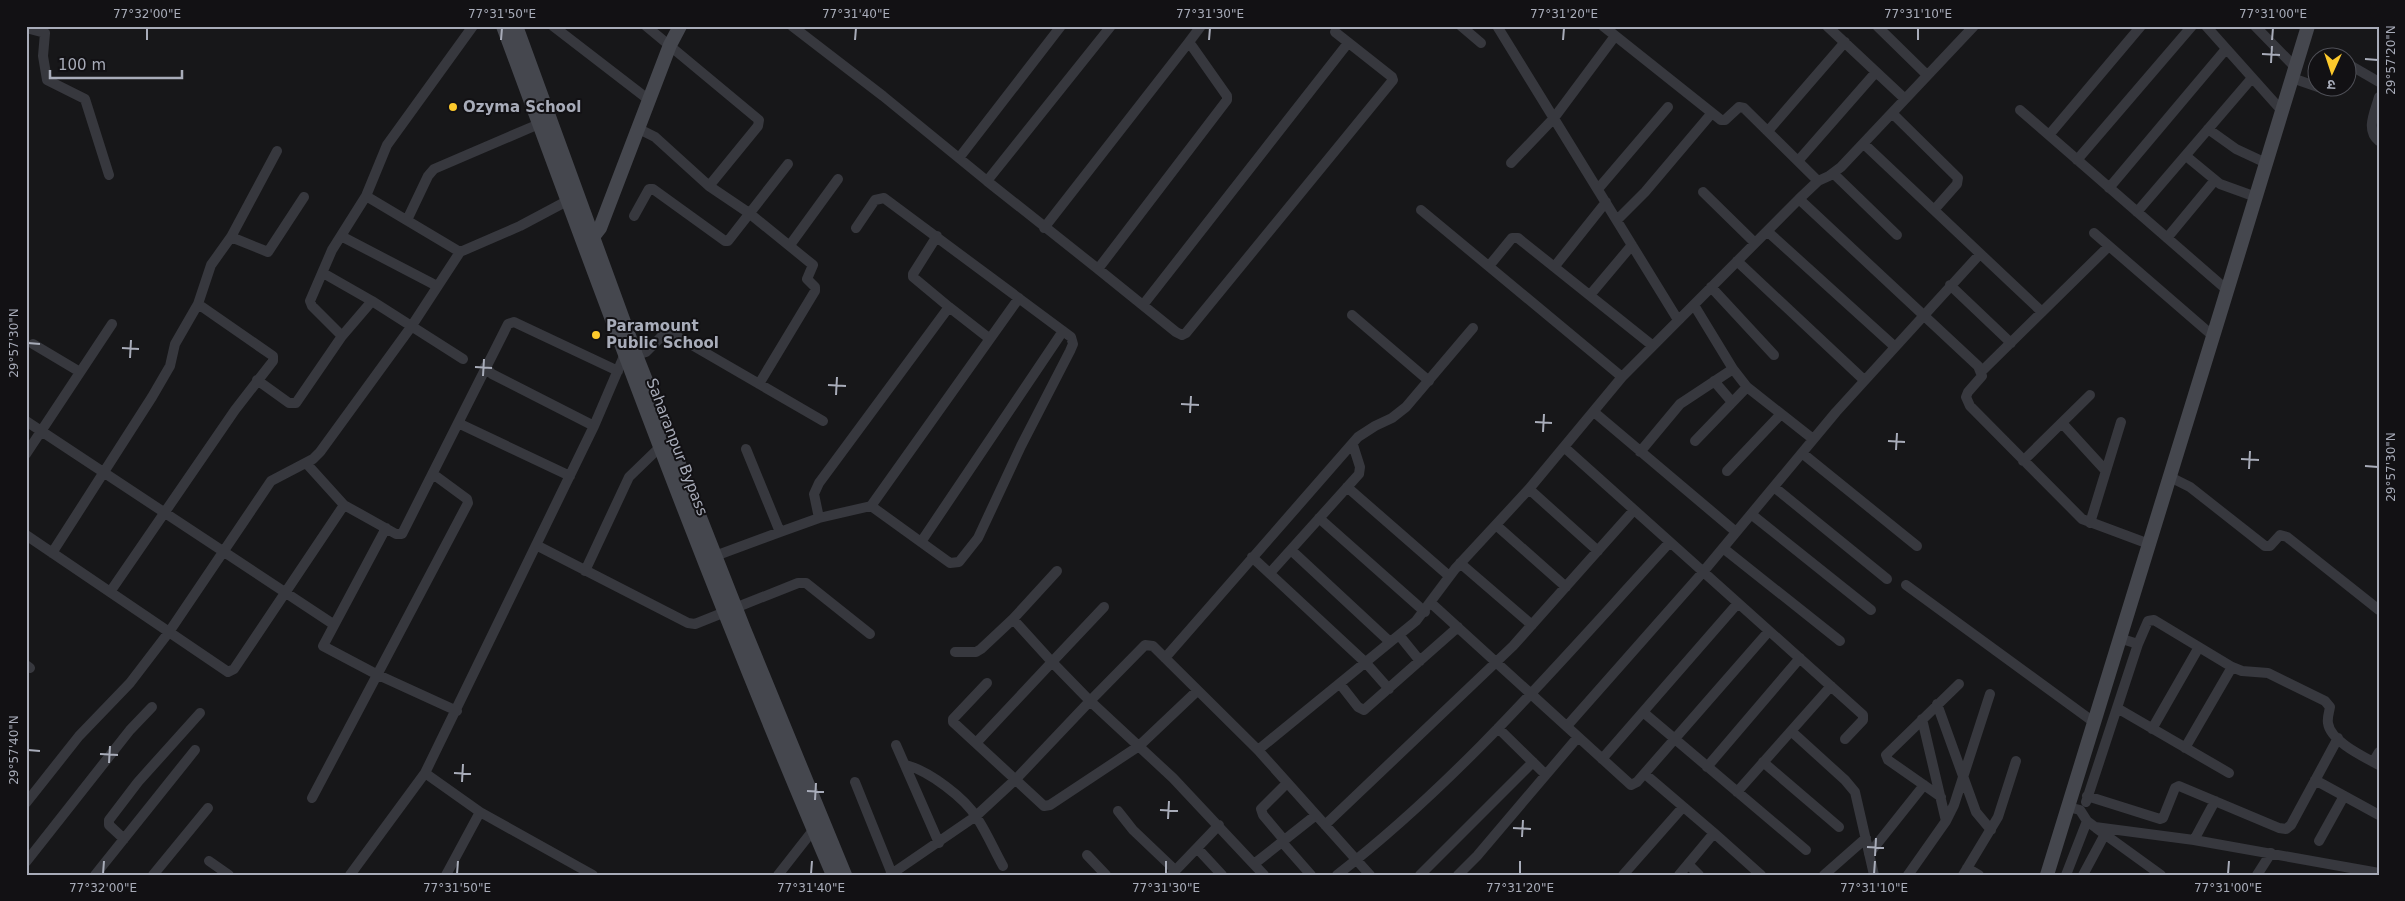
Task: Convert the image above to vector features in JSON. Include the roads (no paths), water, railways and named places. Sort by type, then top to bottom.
[{"type":"main road","name":"Saharanpur Bypass","points":[[503,26],[567,201],[588,239],[632,354],[660,447],[719,581],[833,875]]},
{"type":"main road","points":[[516,26],[588,239],[600,228],[670,45],[680,26]]},
{"type":"main road","points":[[2047,875],[2080,814],[2095,723],[2129,641],[2149,544],[2282,111],[2297,77],[2308,26]]},
{"type":"main road","points":[[632,354],[715,556],[719,581]]},
{"type":"main road","points":[[730,610],[845,875]]},
{"type":"street","points":[[342,336],[312,306],[310,301],[341,236],[366,196],[387,145],[473,26]]},
{"type":"street","points":[[553,26],[649,100]]},
{"type":"street","points":[[646,26],[759,120],[758,126],[709,186]]},
{"type":"street","points":[[792,26],[1044,228],[1182,335],[1186,333],[1390,85],[1392,76],[1335,32]]},
{"type":"street","points":[[959,158],[1061,26]]},
{"type":"street","points":[[987,181],[1111,26]]},
{"type":"street","points":[[1044,228],[1201,26]]},
{"type":"street","points":[[1461,26],[1481,43]]},
{"type":"street","points":[[1497,26],[1678,320]]},
{"type":"street","points":[[1603,26],[1711,114],[1724,120],[1735,109],[1742,107],[1818,180]]},
{"type":"street","points":[[1878,26],[1927,75]]},
{"type":"street","points":[[1258,750],[1399,635],[1428,608],[1449,576],[1529,489],[1622,377],[1818,180],[1834,174],[1974,26]]},
{"type":"street","points":[[2048,135],[2141,26]]},
{"type":"street","points":[[2077,160],[2192,26]]},
{"type":"street","points":[[2206,26],[2282,111]]},
{"type":"street","points":[[2255,26],[2297,77],[2308,82]]},
{"type":"street","points":[[1831,27],[1844,42],[1905,99]]},
{"type":"street","points":[[26,28],[45,34],[44,56],[47,80],[85,99],[109,175]]},
{"type":"street","points":[[1511,164],[1554,118],[1615,36]]},
{"type":"street","points":[[1098,269],[1227,100],[1227,96],[1189,42]]},
{"type":"street","points":[[1768,131],[1844,42]]},
{"type":"street","points":[[1143,305],[1348,43]]},
{"type":"street","points":[[2109,188],[2226,49]]},
{"type":"street","points":[[2358,70],[2379,82]]},
{"type":"street","points":[[1798,161],[1876,72]]},
{"type":"street","points":[[2137,212],[2252,78]]},
{"type":"street","points":[[2379,97],[2371,128],[2374,137],[2379,141]]},
{"type":"street","points":[[1598,189],[1668,107]]},
{"type":"street","points":[[2020,110],[2227,290]]},
{"type":"street","points":[[1892,113],[1958,178],[1957,184],[1934,210]]},
{"type":"street","points":[[1617,220],[1645,192],[1711,114]]},
{"type":"street","points":[[407,220],[428,176],[434,169],[539,124]]},
{"type":"street","points":[[639,129],[655,138],[709,186],[790,245],[813,265],[807,279],[815,287],[815,292],[759,384]]},
{"type":"street","points":[[2208,129],[2236,149],[2266,163]]},
{"type":"street","points":[[1864,144],[2042,312]]},
{"type":"street","points":[[52,553],[170,366],[175,344],[198,304],[211,266],[231,237],[277,151]]},
{"type":"street","points":[[2186,156],[2215,180],[2256,197]]},
{"type":"street","points":[[634,216],[650,189],[652,189],[725,241],[731,238],[788,164]]},
{"type":"street","points":[[1834,174],[1896,236]]},
{"type":"street","points":[[790,245],[838,180]]},
{"type":"street","points":[[2167,238],[2215,180]]},
{"type":"street","points":[[1703,192],[1755,243]]},
{"type":"street","points":[[366,196],[460,252]]},
{"type":"street","points":[[231,237],[265,252],[269,251],[304,197]]},
{"type":"street","points":[[856,228],[875,200],[882,197],[1071,337],[1073,346],[1021,446],[978,538],[959,562],[950,563],[871,506]]},
{"type":"street","points":[[1799,199],[1982,372]]},
{"type":"street","points":[[26,803],[79,736],[130,683],[169,632],[271,481],[306,463],[320,452],[411,327],[460,252],[567,201]]},
{"type":"street","points":[[1555,266],[1606,202]]},
{"type":"street","points":[[1421,210],[1622,377]]},
{"type":"street","points":[[1767,231],[1894,346]]},
{"type":"street","points":[[2094,233],[2213,336]]},
{"type":"street","points":[[341,236],[437,286]]},
{"type":"street","points":[[937,236],[913,274],[913,277],[990,339]]},
{"type":"street","points":[[1489,266],[1515,237],[1555,266],[1653,346]]},
{"type":"street","points":[[1590,295],[1632,245]]},
{"type":"street","points":[[2109,246],[1982,372],[1982,376],[1968,392],[1967,402],[2072,512],[2090,523],[2149,544]]},
{"type":"street","points":[[1566,726],[1703,572],[1813,439],[1921,315],[1980,254]]},
{"type":"street","points":[[1737,260],[1864,380]]},
{"type":"street","points":[[323,273],[372,301],[463,359]]},
{"type":"street","points":[[1950,285],[2011,343]]},
{"type":"street","points":[[1711,287],[1774,355]]},
{"type":"street","points":[[715,556],[819,518],[871,506],[1019,298]]},
{"type":"street","points":[[257,380],[293,404],[342,336],[372,301]]},
{"type":"street","points":[[110,592],[257,380],[273,361],[273,356],[198,304]]},
{"type":"street","points":[[1694,305],[1747,387],[1813,439]]},
{"type":"street","points":[[819,518],[814,494],[819,483],[949,307]]},
{"type":"street","points":[[1352,315],[1429,380]]},
{"type":"street","points":[[306,463],[344,505],[396,534],[402,534],[485,366],[508,324],[514,322],[618,371]]},
{"type":"street","points":[[26,454],[112,324]]},
{"type":"street","points":[[1164,658],[1352,445],[1364,433],[1398,414],[1473,328]]},
{"type":"street","points":[[921,542],[1063,331]]},
{"type":"street","points":[[350,875],[425,773],[457,711],[570,476],[618,371],[632,354],[646,352],[664,334],[669,332],[824,421]]},
{"type":"street","points":[[33,344],[80,372]]},
{"type":"street","points":[[485,366],[492,374],[594,426]]},
{"type":"street","points":[[1640,452],[1680,404],[1733,368]]},
{"type":"street","points":[[1714,381],[1732,402]]},
{"type":"street","points":[[1695,441],[1747,387]]},
{"type":"street","points":[[2023,461],[2090,395]]},
{"type":"street","points":[[1594,412],[1736,532]]},
{"type":"street","points":[[1727,471],[1781,414]]},
{"type":"street","points":[[26,421],[333,624]]},
{"type":"street","points":[[2062,422],[2106,471]]},
{"type":"street","points":[[2090,523],[2121,422]]},
{"type":"street","points":[[458,423],[570,476]]},
{"type":"street","points":[[1270,573],[1360,471],[1352,445]]},
{"type":"street","points":[[584,571],[629,477],[660,447]]},
{"type":"street","points":[[1564,447],[1864,717],[1845,739]]},
{"type":"street","points":[[746,449],[780,532]]},
{"type":"street","points":[[1802,453],[1917,546]]},
{"type":"street","points":[[312,798],[376,674],[468,504],[467,499],[433,474]]},
{"type":"street","points":[[2170,477],[2190,487],[2265,546],[2270,546],[2280,535],[2287,537],[2379,610]]},
{"type":"street","points":[[1347,487],[1449,576]]},
{"type":"street","points":[[1774,487],[1886,579]]},
{"type":"street","points":[[1529,489],[1598,550]]},
{"type":"street","points":[[26,535],[226,671],[231,671],[344,505]]},
{"type":"street","points":[[1325,825],[1496,662],[1634,510]]},
{"type":"street","points":[[1751,514],[1871,610]]},
{"type":"street","points":[[1319,518],[1428,608],[1458,627],[1632,785],[1645,774],[1769,631]]},
{"type":"street","points":[[1496,524],[1566,587]]},
{"type":"street","points":[[386,528],[333,624],[324,642],[324,648],[457,711]]},
{"type":"street","points":[[1337,875],[1388,835],[1498,728],[1670,542]]},
{"type":"street","points":[[536,545],[688,623],[695,624],[798,583],[806,583],[812,585],[870,634]]},
{"type":"street","points":[[1723,548],[1840,641]]},
{"type":"street","points":[[1291,550],[1390,642]]},
{"type":"street","points":[[1252,557],[1366,662],[1389,689]]},
{"type":"street","points":[[1460,563],[1532,624]]},
{"type":"street","points":[[955,652],[976,652],[981,649],[1013,619],[1057,571]]},
{"type":"street","points":[[1906,585],[2095,723]]},
{"type":"street","points":[[1602,759],[1738,603]]},
{"type":"street","points":[[976,742],[1104,607]]},
{"type":"street","points":[[1013,619],[1090,701],[1139,746],[1219,825],[1258,871],[1283,841],[1316,815]]},
{"type":"street","points":[[2066,875],[2080,814],[2117,708],[2129,641],[2148,621],[2157,621],[2232,667],[2242,671],[2268,673],[2329,704],[2328,725],[2338,738],[2376,763],[2379,752]]},
{"type":"street","points":[[1340,684],[1358,708],[1364,710],[1458,627]]},
{"type":"street","points":[[1399,635],[1420,661]]},
{"type":"street","points":[[855,782],[891,874],[976,816],[1016,779],[1144,645],[1153,646],[1258,750],[1370,875]]},
{"type":"street","points":[[2152,729],[2199,647]]},
{"type":"street","points":[[1707,767],[1800,658]]},
{"type":"street","points":[[2185,748],[2232,667]]},
{"type":"street","points":[[987,683],[953,719],[954,723],[1016,779],[1039,804],[1048,806],[1139,746],[1197,691]]},
{"type":"street","points":[[1941,797],[1888,760],[1886,755],[1959,684]]},
{"type":"street","points":[[1737,792],[1831,686]]},
{"type":"street","points":[[1908,875],[1946,821],[1957,798],[1990,694]]},
{"type":"street","points":[[1938,704],[1978,816],[1991,830]]},
{"type":"street","points":[[26,862],[130,730],[152,707]]},
{"type":"street","points":[[2117,708],[2229,774]]},
{"type":"street","points":[[1642,712],[1806,850]]},
{"type":"street","points":[[124,839],[109,825],[109,820],[138,782],[200,713]]},
{"type":"street","points":[[1922,719],[1946,821]]},
{"type":"street","points":[[1498,728],[1546,774]]},
{"type":"street","points":[[1791,732],[1852,786],[1858,800],[1874,875]]},
{"type":"street","points":[[1458,875],[1477,856],[1578,737]]},
{"type":"street","points":[[2087,796],[2160,819],[2163,818],[2176,786],[2279,828],[2286,829],[2338,738]]},
{"type":"street","points":[[896,744],[939,843]]},
{"type":"street","points":[[100,873],[124,839],[196,750]]},
{"type":"street","points":[[1979,875],[1965,871],[1998,817],[2016,761]]},
{"type":"street","points":[[1420,875],[1533,762]]},
{"type":"street","points":[[1764,762],[1839,828]]},
{"type":"street","points":[[906,765],[923,772],[954,793],[976,816],[1003,866]]},
{"type":"street","points":[[425,773],[480,812],[593,875]]},
{"type":"street","points":[[1645,774],[1762,875]]},
{"type":"street","points":[[2315,780],[2379,815]]},
{"type":"street","points":[[1287,783],[1261,809],[1263,815],[1283,841],[1312,875]]},
{"type":"street","points":[[1869,854],[1924,785]]},
{"type":"street","points":[[2319,841],[2344,796]]},
{"type":"street","points":[[2194,840],[2215,801]]},
{"type":"street","points":[[1623,875],[1683,807]]},
{"type":"street","points":[[153,875],[208,808]]},
{"type":"street","points":[[1118,811],[1173,873],[1219,825]]},
{"type":"street","points":[[446,875],[480,812]]},
{"type":"street","points":[[2080,814],[2161,875]]},
{"type":"street","points":[[2080,814],[2194,840],[2379,873]]},
{"type":"street","points":[[778,875],[814,829]]},
{"type":"street","points":[[1679,875],[1714,834]]},
{"type":"street","points":[[2083,875],[2105,834]]},
{"type":"street","points":[[1824,875],[1866,838]]},
{"type":"street","points":[[1197,848],[1222,875]]},
{"type":"street","points":[[2257,875],[2271,853]]},
{"type":"street","points":[[1087,855],[1106,875]]},
{"type":"street","points":[[209,860],[229,875]]},
{"type":"street","points":[[1688,864],[1699,875]]},
{"type":"place","name":"Ozyma School","points":[[453,107]]},
{"type":"place","name":"Paramount Public School","points":[[596,335]]}]
